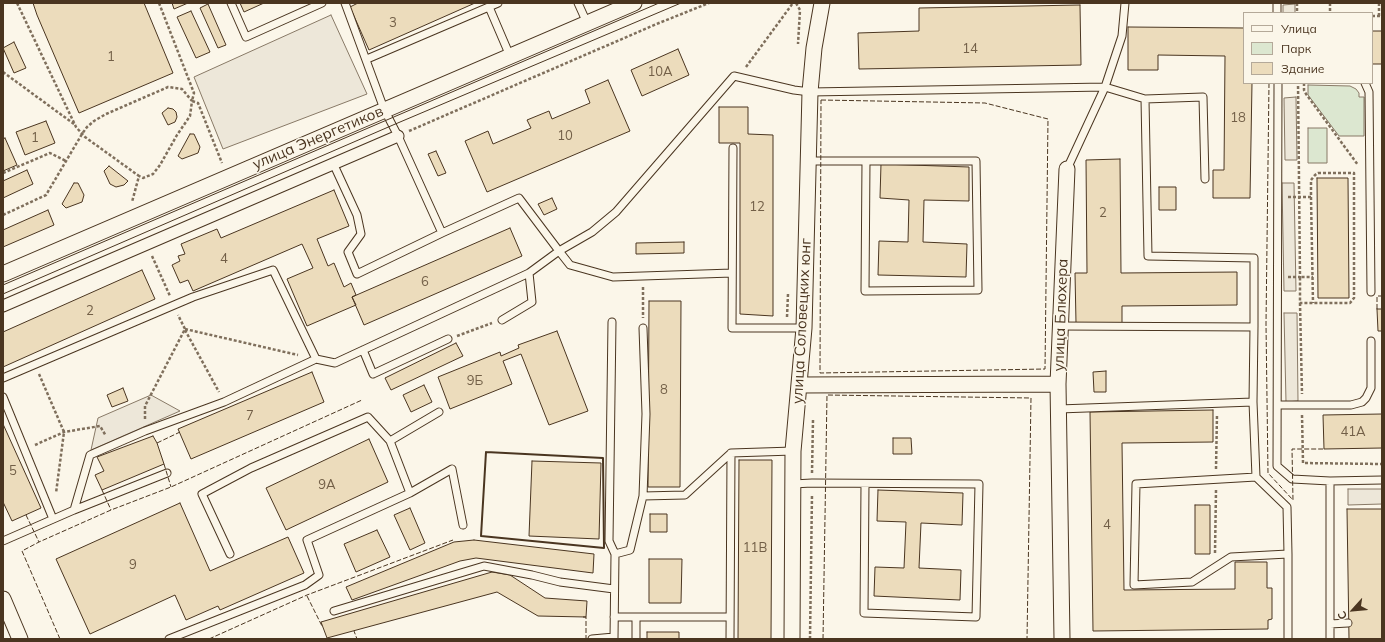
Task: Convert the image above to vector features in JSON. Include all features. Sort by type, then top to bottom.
[{"type":"street","name":"улица Энергетиков","points":[[3,274],[384,109],[634,3]]},
{"type":"street","name":"улица Соловецких юнг","points":[[792,639],[794,451],[804,328],[810,92],[814,48],[822,3]]},
{"type":"street","name":"улица Энергетиков","points":[[3,306],[398,136]]},
{"type":"street","name":"улица Блюхера","points":[[1062,639],[1058,384],[1067,169]]},
{"type":"street","points":[[799,385],[1058,384]]},
{"type":"street","points":[[3,599],[20,639]]},
{"type":"lane","points":[[231,3],[246,37],[322,3]]},
{"type":"lane","points":[[345,3],[384,109],[398,136],[442,233]]},
{"type":"lane","points":[[367,60],[498,3]]},
{"type":"lane","points":[[578,3],[587,23]]},
{"type":"lane","name":"улица Блюхера","points":[[1067,169],[1105,87],[1122,36],[1125,3]]},
{"type":"lane","points":[[490,7],[510,56]]},
{"type":"lane","points":[[74,510],[90,455],[145,431],[224,402],[316,359],[335,363],[529,273],[559,251],[592,232],[616,212],[734,76],[794,90],[810,92],[1105,87],[1146,99],[1203,97],[1205,179]]},
{"type":"lane","points":[[1278,84],[1278,466],[1292,479],[1330,481],[1382,480]]},
{"type":"lane","points":[[1365,84],[1369,92],[1372,292]]},
{"type":"lane","points":[[1146,99],[1148,256],[1254,258],[1253,402],[1256,477],[1287,507],[1288,639]]},
{"type":"lane","points":[[733,148],[732,328],[804,328]]},
{"type":"lane","points":[[809,161],[866,161],[976,161],[978,290],[865,291],[866,161]]},
{"type":"lane","points":[[333,163],[357,216],[361,234],[348,252],[357,274],[519,198],[570,264],[613,277],[732,273]]},
{"type":"lane","points":[[3,378],[193,297],[273,270],[316,359]]},
{"type":"lane","points":[[502,320],[532,302],[529,273]]},
{"type":"lane","points":[[592,639],[614,638],[615,554],[609,541],[612,322]]},
{"type":"lane","points":[[1060,326],[1254,327]]},
{"type":"lane","points":[[615,554],[630,550],[643,496],[646,414],[643,328]]},
{"type":"lane","points":[[363,350],[373,374],[448,340]]},
{"type":"lane","points":[[1278,406],[1351,405],[1357,404],[1366,398],[1370,388],[1370,341]]},
{"type":"lane","points":[[3,397],[53,519]]},
{"type":"lane","points":[[1059,409],[1253,402]]},
{"type":"lane","points":[[390,442],[440,412]]},
{"type":"lane","points":[[230,554],[202,494],[251,468],[368,417],[390,442],[410,493]]},
{"type":"lane","points":[[643,496],[685,495],[731,452],[794,451]]},
{"type":"lane","points":[[730,639],[731,452]]},
{"type":"lane","points":[[170,639],[305,585],[319,575],[307,540],[410,493],[452,469],[463,525]]},
{"type":"lane","points":[[3,541],[74,510],[167,473]]},
{"type":"lane","points":[[1256,477],[1136,484],[1134,585],[1192,582],[1231,557],[1288,554]]},
{"type":"lane","points":[[1330,481],[1330,639]]},
{"type":"lane","points":[[793,484],[865,484],[979,484],[976,618],[864,613],[865,484]]},
{"type":"lane","points":[[334,611],[484,566],[560,582],[614,589]]},
{"type":"lane","points":[[614,617],[730,617]]},
{"type":"lane","points":[[636,617],[636,639]]},
{"type":"lane","points":[[1330,624],[1348,623]]},
{"type":"path","points":[[17,3],[75,125],[82,134],[143,178],[153,174],[160,165],[190,116],[194,93],[159,3]]},
{"type":"path","points":[[398,136],[652,26],[709,3]]},
{"type":"path","points":[[739,77],[793,3]]},
{"type":"path","points":[[1379,3],[1381,16]]},
{"type":"path","points":[[3,72],[75,125]]},
{"type":"path","points":[[1298,84],[1303,464],[1382,464]]},
{"type":"path","points":[[1304,84],[1306,94],[1370,182]]},
{"type":"path","points":[[3,215],[46,195],[82,134],[94,121],[106,114],[168,88],[182,89],[192,101],[198,103],[222,163]]},
{"type":"path","points":[[1298,88],[1304,88]]},
{"type":"path","points":[[3,173],[50,153],[66,161]]},
{"type":"path","points":[[1300,303],[1314,303],[1346,303],[1350,303],[1354,298],[1354,173],[1318,173],[1315,174],[1312,180],[1311,197],[1314,303]]},
{"type":"path","points":[[132,203],[139,176]]},
{"type":"path","points":[[1278,197],[1311,197]]},
{"type":"path","points":[[147,244],[185,329],[224,402]]},
{"type":"path","points":[[643,276],[643,328]]},
{"type":"path","points":[[1278,277],[1313,277]]},
{"type":"path","points":[[448,340],[502,320]]},
{"type":"path","points":[[185,329],[316,359]]},
{"type":"path","points":[[145,431],[145,406],[185,329]]},
{"type":"path","points":[[35,364],[64,432],[53,519]]},
{"type":"path","points":[[24,450],[64,432],[100,426],[112,446]]},
{"type":"green space","points":[[1308,85],[1350,86],[1356,89],[1359,93],[1359,97],[1364,97],[1364,136],[1339,136],[1308,95]]},
{"type":"green space","points":[[1308,128],[1327,128],[1327,163],[1308,163]]},
{"type":"shaded area","points":[[1295,4],[1295,12],[1283,12],[1283,5]]},
{"type":"shaded area","points":[[331,15],[367,94],[223,149],[194,77]]},
{"type":"shaded area","points":[[1296,97],[1297,160],[1285,160],[1284,98]]},
{"type":"shaded area","points":[[1282,183],[1294,183],[1296,291],[1284,291]]},
{"type":"shaded area","points":[[1284,313],[1297,313],[1298,401],[1286,402]]},
{"type":"shaded area","points":[[151,395],[180,411],[91,450],[98,418]]},
{"type":"shaded area","points":[[1348,489],[1382,489],[1382,504],[1348,505]]},
{"type":"building","points":[[33,3],[144,3],[173,73],[79,113]]},
{"type":"building","points":[[172,3],[188,3],[174,9]]},
{"type":"building","points":[[240,3],[264,3],[244,12]]},
{"type":"building","points":[[358,3],[475,3],[369,50],[350,7]]},
{"type":"building","points":[[208,4],[226,45],[218,48],[200,8]]},
{"type":"building","points":[[1080,5],[1081,65],[859,69],[858,33],[919,31],[919,8]]},
{"type":"building","points":[[191,11],[210,52],[196,58],[177,17]]},
{"type":"building","points":[[1128,27],[1243,28],[1243,84],[1252,84],[1250,198],[1213,198],[1213,170],[1224,170],[1225,56],[1158,55],[1158,70],[1128,70]]},
{"type":"building","points":[[1373,31],[1382,31],[1382,64],[1373,64]]},
{"type":"building","points":[[14,42],[26,68],[14,73],[3,48]]},
{"type":"building","points":[[678,49],[689,75],[642,96],[631,70]]},
{"type":"building","points":[[608,80],[630,131],[487,192],[465,141],[488,131],[493,144],[531,128],[527,120],[549,111],[552,119],[590,103],[585,90]]},
{"type":"building","points":[[719,107],[748,107],[748,134],[773,135],[773,316],[740,314],[740,143],[719,143]]},
{"type":"building","points":[[168,108],[173,109],[176,112],[177,117],[175,122],[168,125],[162,113]]},
{"type":"building","points":[[46,121],[55,143],[25,155],[16,132]]},
{"type":"building","points":[[190,134],[194,134],[200,147],[198,153],[182,159],[178,156]]},
{"type":"building","points":[[5,138],[17,165],[3,171],[3,139]]},
{"type":"building","points":[[436,151],[446,173],[438,176],[428,154]]},
{"type":"building","points":[[1120,159],[1121,273],[1237,272],[1237,305],[1122,306],[1122,323],[1076,323],[1075,273],[1087,273],[1086,160]]},
{"type":"building","points":[[881,164],[969,167],[969,201],[924,200],[923,242],[967,244],[966,277],[878,275],[879,241],[908,242],[909,200],[880,198]]},
{"type":"building","points":[[109,166],[128,181],[124,185],[116,187],[110,184],[104,171]]},
{"type":"building","points":[[27,170],[33,184],[3,198],[3,181]]},
{"type":"building","points":[[1317,178],[1348,178],[1349,298],[1318,298]]},
{"type":"building","points":[[74,183],[78,183],[84,195],[82,202],[66,208],[62,204]]},
{"type":"building","points":[[1159,187],[1176,187],[1176,210],[1159,210]]},
{"type":"building","points":[[334,190],[349,226],[317,239],[328,266],[334,263],[344,287],[351,283],[356,295],[352,297],[356,305],[307,326],[287,279],[313,268],[302,244],[193,291],[188,280],[180,283],[172,265],[180,261],[178,256],[185,254],[181,244],[217,229],[221,238]]},
{"type":"building","points":[[552,198],[557,209],[544,215],[538,204]]},
{"type":"building","points":[[48,210],[54,225],[3,247],[3,230]]},
{"type":"building","points":[[510,228],[522,256],[364,325],[352,297]]},
{"type":"building","points":[[684,242],[684,253],[636,254],[636,243]]},
{"type":"building","points":[[142,270],[155,299],[3,367],[3,332]]},
{"type":"building","points":[[649,301],[681,301],[680,487],[648,487]]},
{"type":"building","points":[[1377,309],[1382,309],[1382,331],[1378,331]]},
{"type":"building","points":[[557,331],[588,411],[549,425],[521,354],[503,361],[512,384],[450,409],[438,377],[500,352],[501,356],[519,348],[518,345]]},
{"type":"building","points":[[456,343],[463,356],[391,390],[385,378]]},
{"type":"building","points":[[1106,371],[1106,392],[1094,392],[1093,372]]},
{"type":"building","points":[[312,372],[324,402],[191,459],[178,429]]},
{"type":"building","points":[[424,385],[432,402],[411,412],[403,395]]},
{"type":"building","points":[[123,388],[128,401],[112,407],[107,395]]},
{"type":"building","points":[[1213,410],[1213,442],[1122,443],[1124,590],[1235,589],[1235,562],[1267,562],[1267,588],[1272,588],[1272,619],[1268,620],[1268,629],[1093,631],[1090,412]]},
{"type":"building","points":[[1382,414],[1382,448],[1324,449],[1323,415]]},
{"type":"building","points":[[3,424],[41,508],[12,521],[3,502]]},
{"type":"building","points":[[153,436],[164,464],[102,490],[95,475],[104,471],[97,457]]},
{"type":"building","points":[[893,438],[911,438],[912,454],[893,454]]},
{"type":"building","points":[[369,439],[388,482],[286,530],[266,488]]},
{"type":"building","points":[[739,460],[772,460],[771,639],[738,639]]},
{"type":"building","points":[[532,461],[601,463],[599,539],[529,536]]},
{"type":"building","points":[[878,490],[963,493],[962,525],[921,523],[919,568],[961,570],[960,600],[874,596],[875,567],[904,568],[906,522],[877,521]]},
{"type":"building","points":[[180,503],[210,571],[288,537],[304,573],[220,610],[218,606],[186,620],[175,595],[90,634],[56,559]]},
{"type":"building","points":[[1195,505],[1210,505],[1210,554],[1195,554]]},
{"type":"building","points":[[410,508],[425,543],[410,550],[394,515]]},
{"type":"building","points":[[1347,509],[1382,509],[1382,639],[1349,639]]},
{"type":"building","points":[[650,514],[667,514],[667,532],[650,532]]},
{"type":"building","points":[[377,530],[390,557],[356,572],[344,544]]},
{"type":"building","points":[[474,540],[594,554],[593,573],[476,558],[460,561],[352,600],[346,587],[454,542]]},
{"type":"building","points":[[649,559],[682,559],[681,603],[649,603]]},
{"type":"building","points":[[492,572],[510,575],[545,598],[587,601],[586,617],[538,616],[497,592],[327,638],[321,622]]},
{"type":"building","points":[[647,632],[679,632],[679,639],[647,639]]},
{"type":"tram line","points":[[3,285],[659,3]]},
{"type":"tram line","points":[[3,294],[393,125],[681,3]]},
{"type":"fence","points":[[1269,84],[1266,324],[1268,473],[1293,500],[1292,449],[1324,449]]},
{"type":"fence","points":[[821,100],[985,103],[1048,119],[1045,369],[820,373],[821,100]]},
{"type":"fence","points":[[1377,309],[1377,296],[1382,296]]},
{"type":"fence","points":[[823,639],[827,395],[1031,398],[1027,639]]},
{"type":"fence","points":[[60,639],[22,551],[111,510],[171,487],[362,400]]},
{"type":"fence","points":[[157,443],[180,432]]},
{"type":"fence","points":[[164,464],[171,487]]},
{"type":"fence","points":[[102,490],[111,510]]},
{"type":"fence","points":[[26,515],[39,542]]},
{"type":"fence","points":[[209,639],[307,595],[453,540]]},
{"type":"fence","points":[[307,596],[322,626]]},
{"type":"fence","points":[[583,617],[586,617],[586,639]]},
{"type":"fence","points":[[355,630],[357,639]]},
{"type":"wall","points":[[486,452],[603,458],[604,548],[481,536],[486,452]]}]
